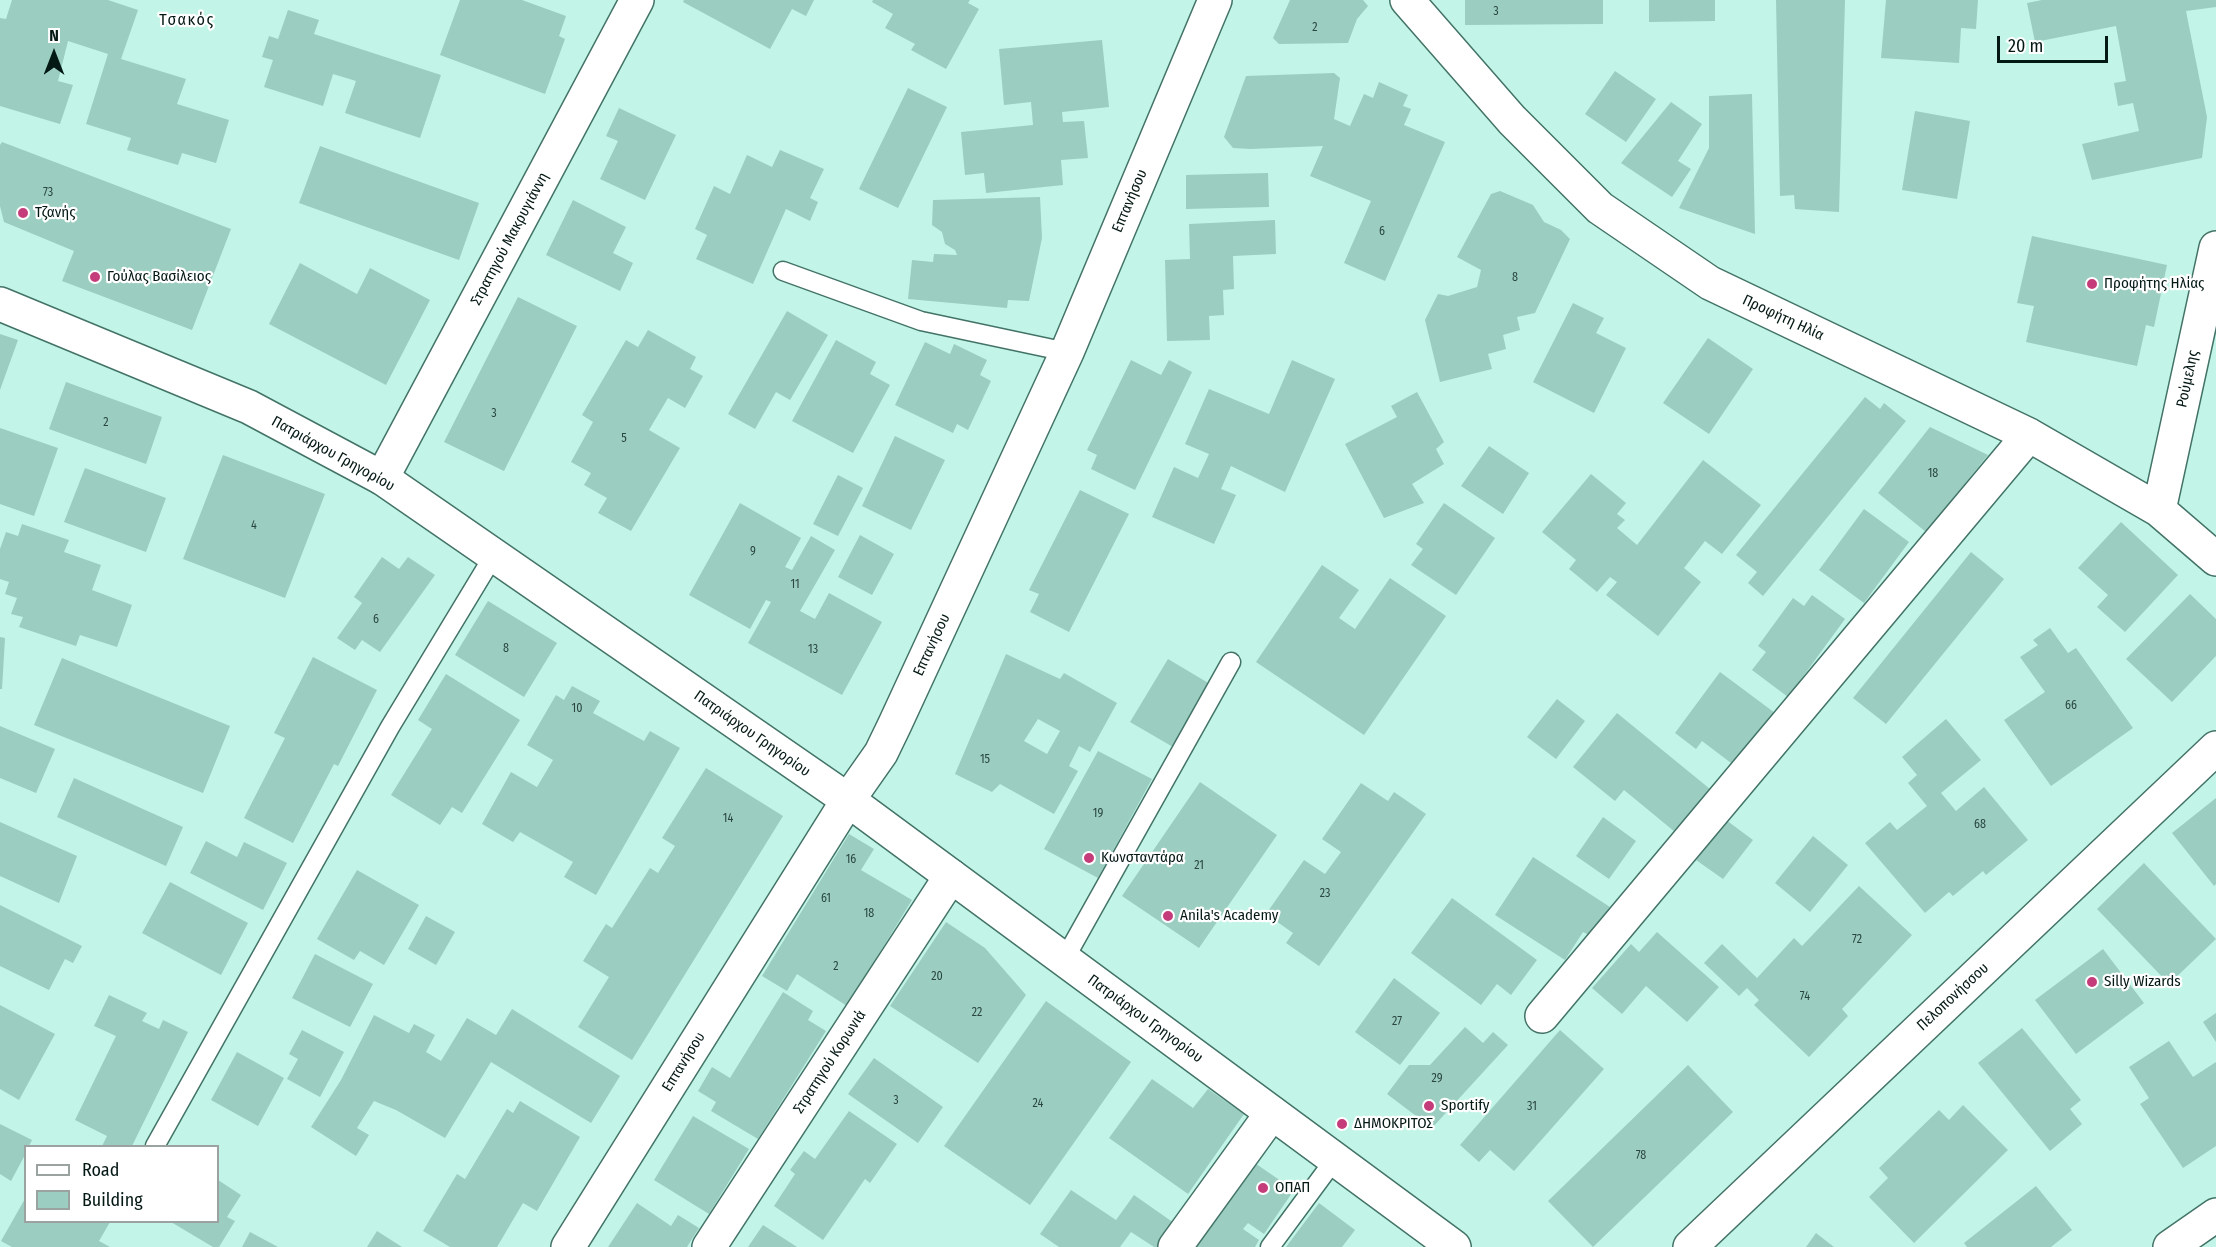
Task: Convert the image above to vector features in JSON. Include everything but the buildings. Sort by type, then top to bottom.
[{"type":"street","name":"Στρατηγού Μακρυγιάννη","points":[[382,478],[637,0]]},
{"type":"street","name":"Επτανήσου","points":[[568,1247],[848,800],[886,744],[1067,352],[1215,0]]},
{"type":"street","name":"Προφήτη Ηλία","points":[[1407,0],[1512,120],[1600,208],[1710,283],[2029,435],[2160,510],[2216,559]]},
{"type":"street","name":"Ρούμελης","points":[[2160,510],[2216,248]]},
{"type":"street","name":"Πατριάρχου Γρηγορίου","points":[[0,304],[249,407],[382,478],[848,800],[1454,1247]]},
{"type":"street","points":[[1542,1016],[2029,435]]},
{"type":"street","name":"Πελοπονήσσου","points":[[1690,1247],[2216,748]]},
{"type":"street","name":"Στρατηγού Κορωνιά","points":[[709,1247],[951,876]]},
{"type":"street","points":[[1175,1247],[1272,1113]]},
{"type":"street","points":[[2170,1247],[2216,1215]]},
{"type":"lane","points":[[783,271],[921,321],[1067,352]]},
{"type":"lane","points":[[156,1145],[390,727],[494,555]]},
{"type":"lane","points":[[1064,960],[1231,662]]},
{"type":"lane","points":[[1270,1247],[1335,1159]]},
{"type":"place","name":"Τζανής","points":[[23,213]]},
{"type":"place","name":"Γούλας Βασίλειος","points":[[95,277]]},
{"type":"place","name":"Προφήτης Ηλίας","points":[[2092,284]]},
{"type":"place","name":"Κωνσταντάρα","points":[[1089,858]]},
{"type":"place","name":"Anila's Academy","points":[[1168,916]]},
{"type":"place","name":"Silly Wizards","points":[[2092,982]]},
{"type":"place","name":"Sportify","points":[[1429,1106]]},
{"type":"place","name":"ΔΗΜΟΚΡΙΤΟΣ","points":[[1342,1124]]},
{"type":"place","name":"ΟΠΑΠ","points":[[1263,1188]]},
{"type":"district","name":"Τσακός","points":[[187,21]]}]
